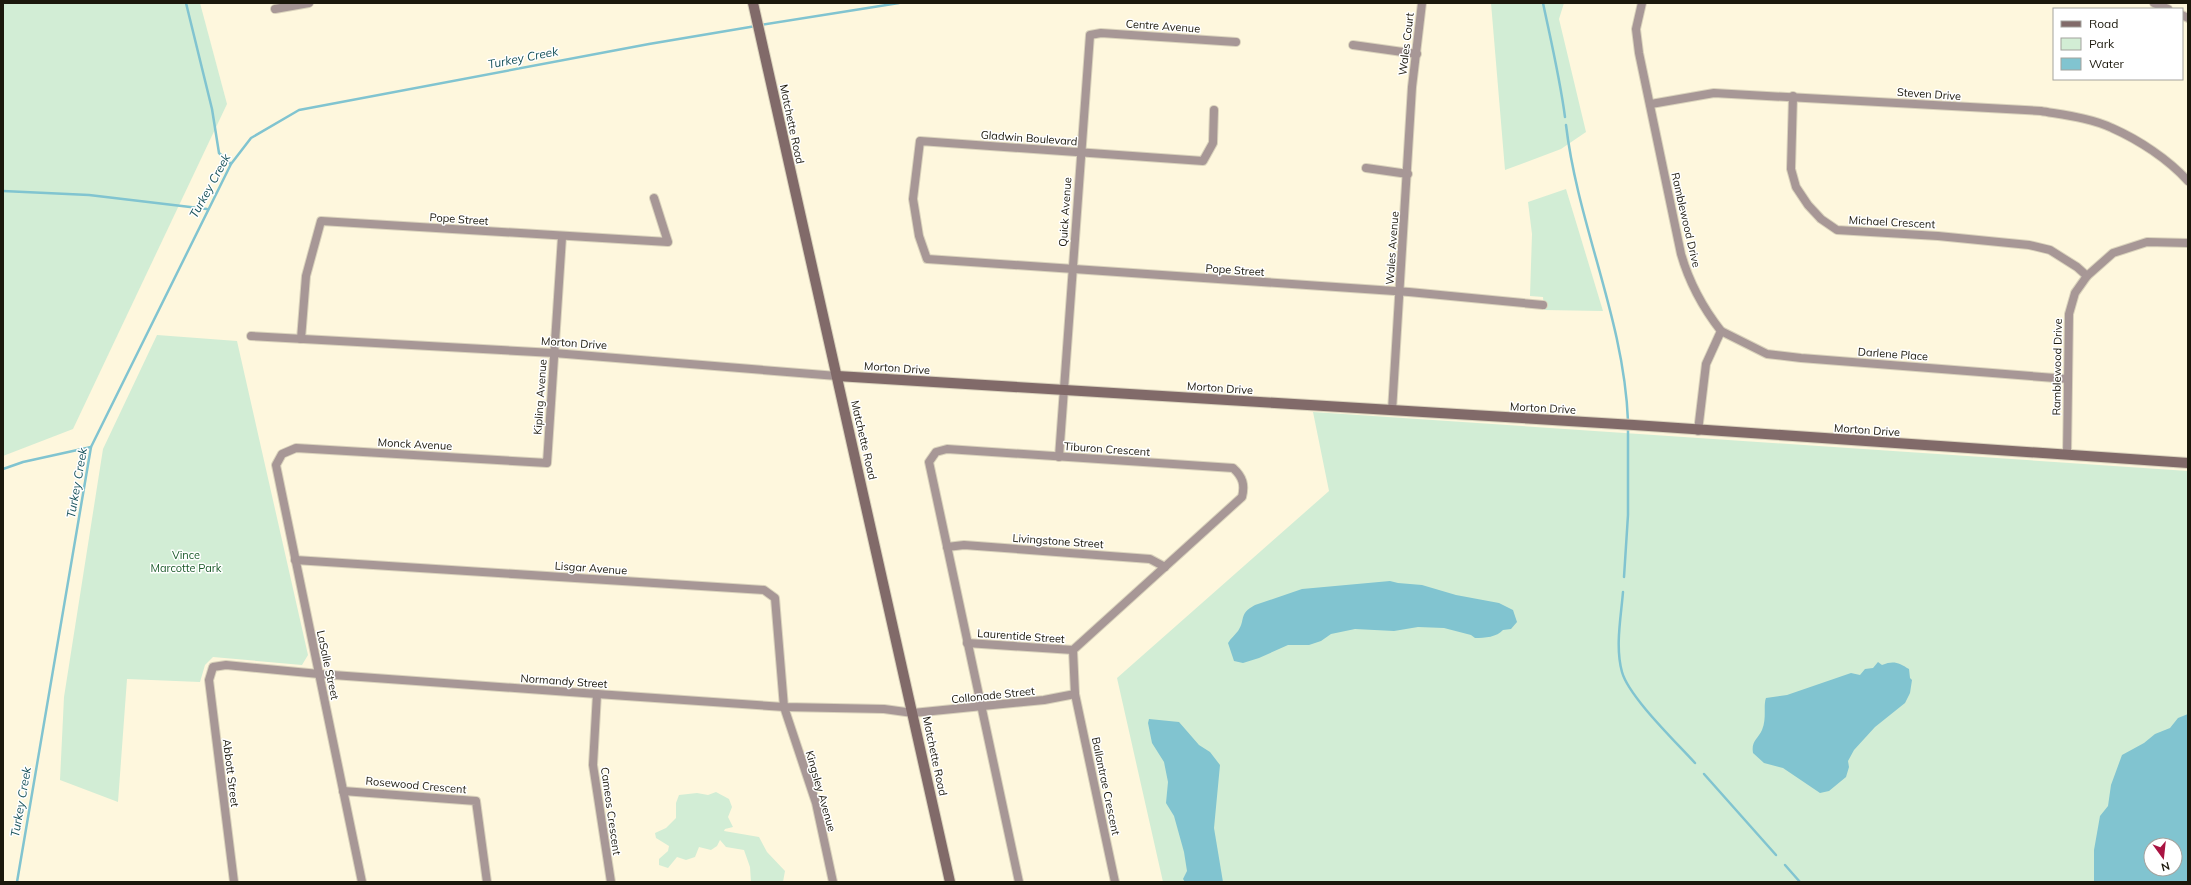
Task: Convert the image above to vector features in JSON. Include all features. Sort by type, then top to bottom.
[{"type":"street","points":[[275,9],[310,3]]},
{"type":"street","name":"Matchette Road","points":[[753,3],[950,882]]},
{"type":"street","name":"Wales Court","points":[[1412,87],[1422,3]]},
{"type":"street","name":"Ramblewood Drive","points":[[1642,3],[1636,29],[1680,254],[1687,274],[1703,305],[1721,331]]},
{"type":"street","points":[[2154,3],[2166,8]]},
{"type":"street","name":"Centre Avenue","points":[[1090,35],[1101,32],[1236,42]]},
{"type":"street","name":"Quick Avenue","points":[[1059,457],[1065,390],[1080,152],[1090,35]]},
{"type":"street","points":[[1353,45],[1416,54]]},
{"type":"street","name":"Wales Avenue","points":[[1392,411],[1408,174],[1412,87]]},
{"type":"street","name":"Steven Drive","points":[[1650,104],[1714,93],[2041,110],[2079,118],[2112,128],[2143,146],[2179,171],[2188,180]]},
{"type":"street","name":"Michael Crescent","points":[[1793,96],[1791,169],[1796,187],[1808,206],[1821,219],[1837,230],[1938,236],[2029,245],[2050,250],[2077,267],[2087,276]]},
{"type":"street","name":"Gladwin Boulevard","points":[[927,259],[919,236],[914,199],[920,141],[1203,161],[1213,143],[1214,110]]},
{"type":"street","points":[[1366,168],[1408,174]]},
{"type":"street","name":"Pope Street","points":[[301,339],[306,276],[321,221],[562,237],[668,242],[654,198]]},
{"type":"street","name":"Kipling Avenue","points":[[547,463],[562,237]]},
{"type":"street","name":"Ramblewood Drive","points":[[2067,455],[2069,314],[2075,293],[2087,276],[2113,253],[2147,242],[2188,243]]},
{"type":"street","name":"Pope Street","points":[[927,259],[1400,292],[1543,305]]},
{"type":"street","points":[[1698,431],[1706,364],[1721,331]]},
{"type":"street","name":"Darlene Place","points":[[1721,331],[1767,354],[2068,379]]},
{"type":"street","name":"Morton Drive","points":[[251,336],[554,353],[837,376],[1622,425],[2188,463]]},
{"type":"street","name":"Monck Avenue","points":[[282,454],[296,448],[547,463]]},
{"type":"street","name":"Tiburon Crescent","points":[[980,707],[929,462],[936,452],[947,449],[1233,468],[1241,475],[1244,486],[1242,498],[1072,650]]},
{"type":"street","name":"LaSalle Street","points":[[282,454],[276,466],[362,882]]},
{"type":"street","name":"Livingstone Street","points":[[947,547],[964,546],[1150,559],[1165,567]]},
{"type":"street","name":"Lisgar Avenue","points":[[295,560],[764,590],[775,598],[784,707]]},
{"type":"street","name":"Laurentide Street","points":[[967,643],[1072,650]]},
{"type":"street","points":[[1072,650],[1075,694]]},
{"type":"street","name":"Normandy Street","points":[[213,667],[226,665],[319,674],[597,694],[784,707],[884,709],[913,713]]},
{"type":"street","name":"Abbott Street","points":[[213,667],[209,680],[234,882]]},
{"type":"street","name":"Cameos Crescent","points":[[597,694],[593,765],[611,882]]},
{"type":"street","name":"Collonade Street","points":[[913,713],[1044,700],[1075,694]]},
{"type":"street","name":"Ballantrae Crescent","points":[[1075,694],[1115,882]]},
{"type":"street","name":"Kingsley Avenue","points":[[784,707],[816,803],[833,882]]},
{"type":"street","points":[[980,707],[1019,882]]},
{"type":"street","name":"Rosewood Crescent","points":[[343,791],[476,800],[487,882]]},
{"type":"green space","points":[[3,3],[200,3],[227,104],[73,429],[3,456]]},
{"type":"green space","points":[[1491,3],[1564,3],[1559,19],[1586,132],[1561,149],[1505,170]]},
{"type":"green space","points":[[1566,189],[1603,311],[1544,310],[1543,297],[1530,296],[1532,234],[1528,202]]},
{"type":"green space","name":"Vince Marcotte Park","points":[[157,335],[237,341],[308,655],[302,665],[213,657],[205,665],[200,682],[127,679],[118,802],[60,780],[64,697],[103,449]]},
{"type":"green space","points":[[1313,412],[2188,471],[2188,882],[1163,882],[1117,678],[1329,491]]},
{"type":"green space","points":[[716,792],[729,799],[732,807],[728,817],[733,827],[725,829],[724,831],[759,837],[767,852],[785,871],[783,882],[751,882],[750,867],[744,850],[726,847],[720,840],[717,846],[711,850],[699,847],[695,857],[686,860],[677,857],[668,868],[659,865],[659,859],[668,851],[669,846],[656,838],[655,833],[666,828],[676,818],[676,803],[679,795],[697,793],[708,795]]},
{"type":"water","points":[[1390,581],[1422,585],[1456,595],[1499,603],[1513,610],[1517,622],[1511,629],[1503,630],[1490,637],[1479,638],[1444,628],[1418,627],[1394,631],[1355,629],[1331,634],[1321,641],[1309,645],[1288,645],[1259,658],[1243,663],[1234,661],[1228,643],[1238,631],[1246,611],[1255,605],[1302,589]]},
{"type":"water","points":[[1878,662],[1882,665],[1896,663],[1909,669],[1910,678],[1912,680],[1910,693],[1905,703],[1875,727],[1854,750],[1848,761],[1849,767],[1846,777],[1829,791],[1820,793],[1783,768],[1764,763],[1753,753],[1754,743],[1763,726],[1766,698],[1787,695],[1851,673],[1860,675],[1865,669],[1873,668]]},
{"type":"water","points":[[2188,714],[2188,882],[2094,882],[2094,850],[2100,816],[2108,806],[2111,785],[2122,755],[2144,743],[2155,734],[2170,728],[2178,718]]},
{"type":"water","points":[[1149,719],[1179,722],[1199,745],[1210,752],[1220,765],[1214,828],[1223,882],[1185,882],[1183,879],[1187,871],[1184,852],[1174,816],[1166,803],[1168,782],[1164,762],[1152,743],[1148,723]]},
{"type":"waterway","points":[[186,3],[212,109],[219,153],[231,164]]},
{"type":"waterway","name":"Turkey Creek","points":[[761,25],[899,3]]},
{"type":"waterway","points":[[1543,3],[1558,74],[1565,117]]},
{"type":"waterway","name":"Turkey Creek","points":[[17,882],[91,447],[231,164],[251,138],[299,110],[649,44],[756,26]]},
{"type":"waterway","points":[[1566,125],[1580,200],[1610,309],[1618,346],[1625,383],[1628,421]]},
{"type":"waterway","points":[[3,191],[89,195],[207,209]]},
{"type":"waterway","points":[[1624,577],[1628,515],[1628,426]]},
{"type":"waterway","points":[[3,469],[23,462],[91,447]]},
{"type":"waterway","points":[[1623,592],[1619,652],[1622,672],[1626,682],[1643,706],[1665,732],[1695,763]]},
{"type":"waterway","points":[[1704,774],[1776,855]]},
{"type":"waterway","points":[[1785,865],[1800,882]]}]
